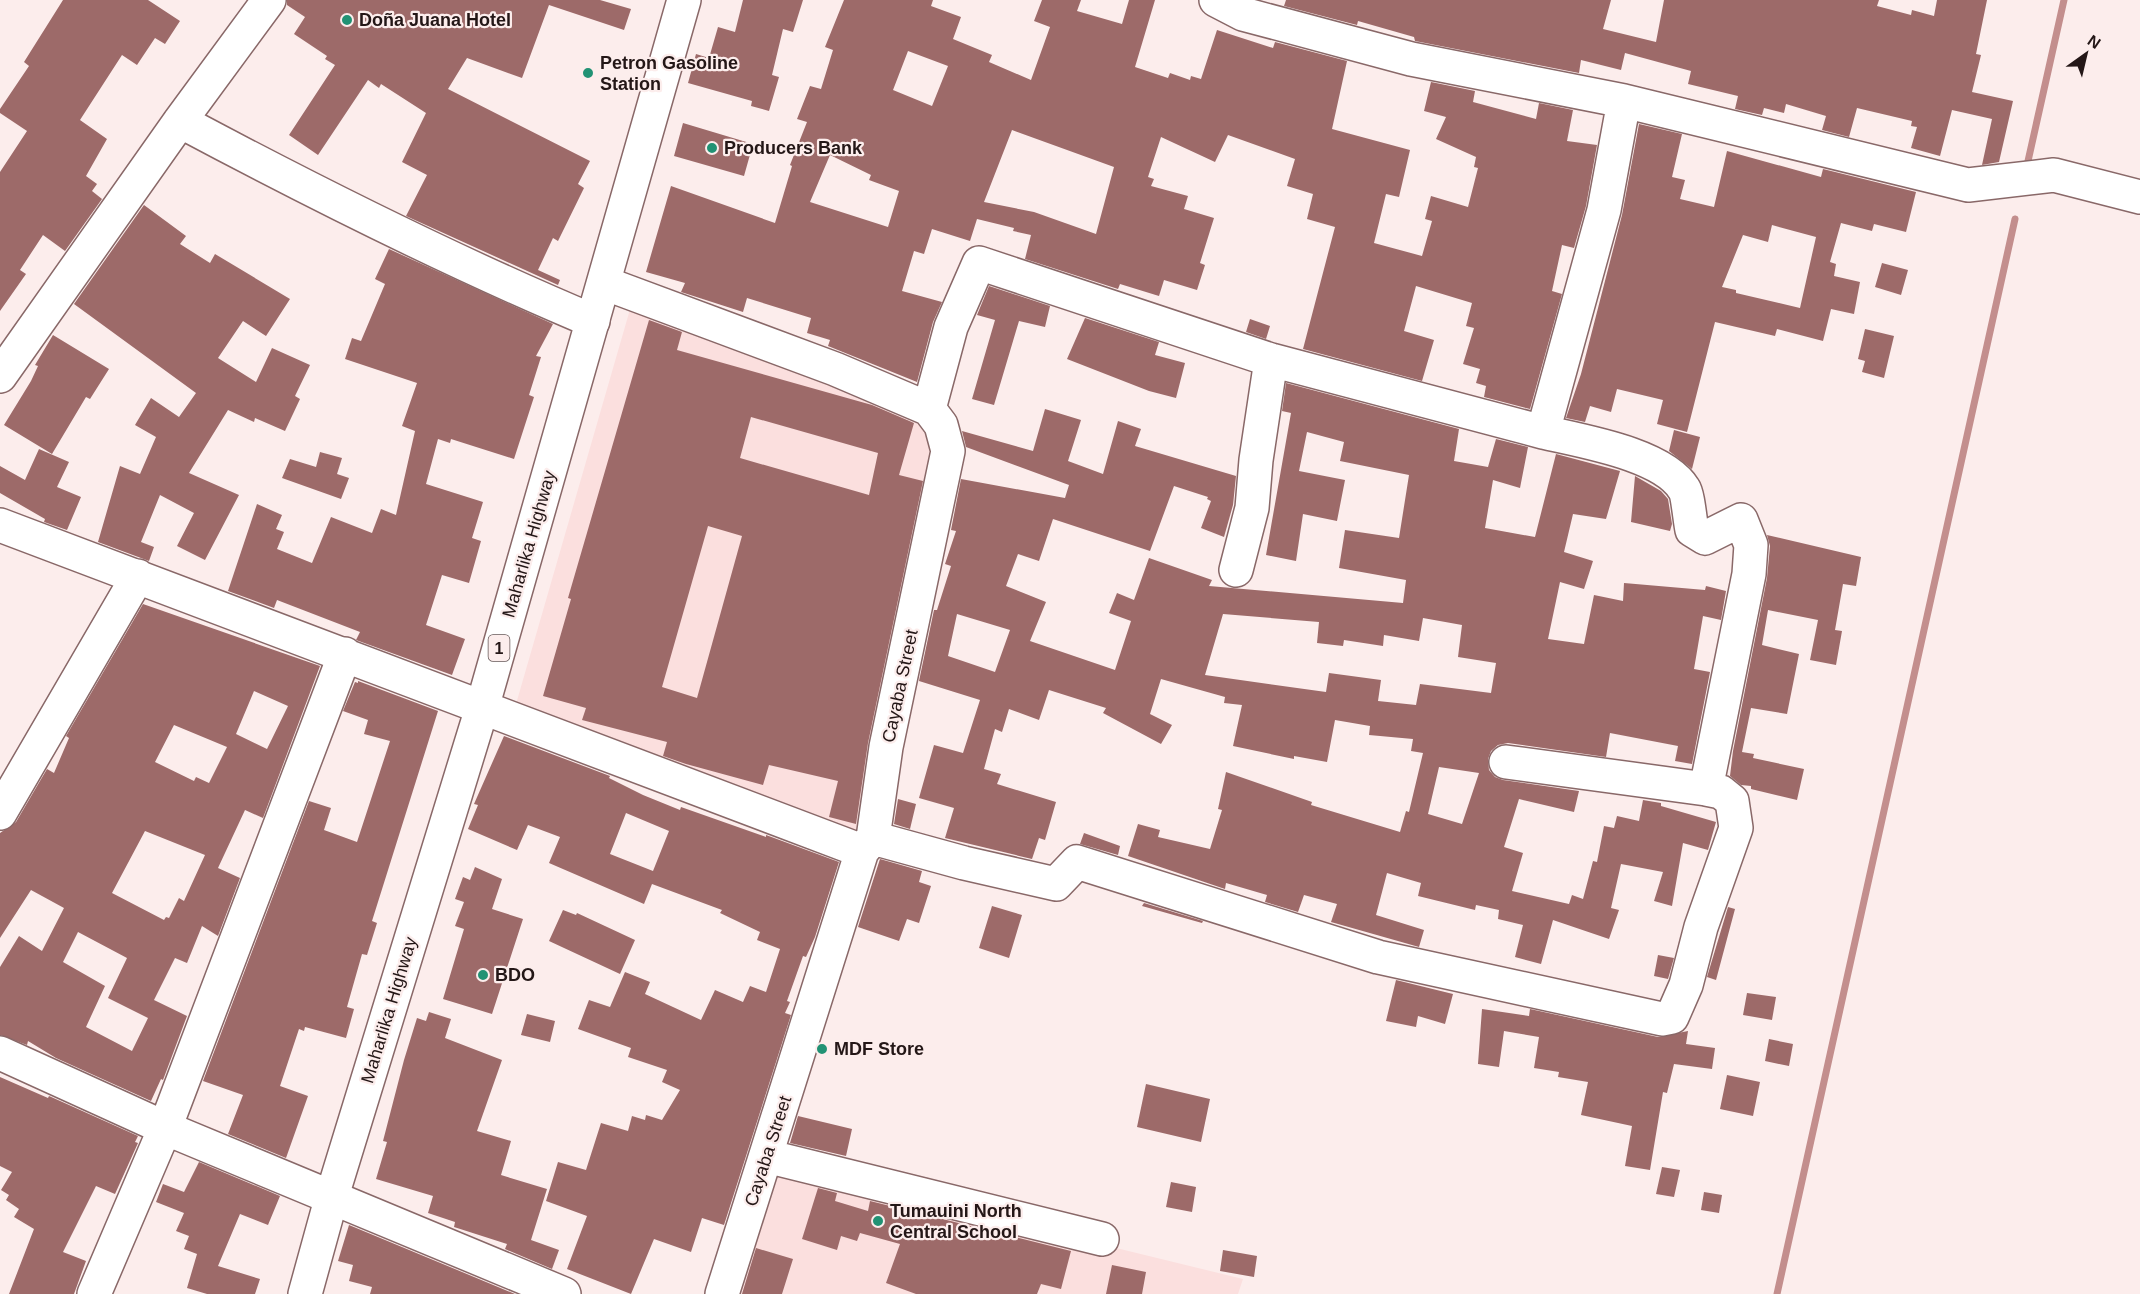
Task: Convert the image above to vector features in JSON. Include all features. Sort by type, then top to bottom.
[{"type":"street","points":[[0,376],[180,121],[269,0]]},
{"type":"street","name":"Maharlika Highway","points":[[305,1294],[332,1196],[482,708],[684,0]]},
{"type":"street","points":[[1216,0],[1244,14],[1410,59],[1624,101],[1968,185],[2054,175],[2140,197]]},
{"type":"street","points":[[1543,432],[1604,210],[1624,101]]},
{"type":"street","points":[[180,121],[345,208],[522,292],[593,321]]},
{"type":"street","points":[[604,283],[835,369],[929,409],[951,327],[979,263],[1271,360],[1619,450],[1652,464],[1686,490],[1692,530],[1705,538],[1741,520],[1751,545],[1749,574],[1706,789]]},
{"type":"street","points":[[1236,570],[1252,508],[1256,460],[1271,360]]},
{"type":"street","name":"Cayaba Street","points":[[722,1294],[868,844],[948,451],[941,425],[929,409]]},
{"type":"street","points":[[0,525],[345,654],[482,708],[868,844],[1056,884],[1077,862],[1378,957],[1662,1019],[1672,1017],[1678,1007],[1701,927],[1736,828],[1732,801],[1721,792],[1706,789],[1506,762]]},
{"type":"street","points":[[0,813],[138,576]]},
{"type":"street","points":[[94,1294],[165,1128],[345,654]]},
{"type":"street","points":[[0,1053],[165,1128],[564,1294]]},
{"type":"street","points":[[766,1156],[1102,1239]]},
{"type":"shaded area","points":[[633,299],[922,414],[933,445],[901,670],[854,841],[514,711]]},
{"type":"shaded area","name":"Tumauini North Central School","points":[[768,1163],[1243,1279],[1238,1294],[730,1294]]},
{"type":"building","points":[[63,0],[148,0],[180,21],[165,44],[155,38],[137,65],[122,55],[80,120],[107,139],[86,176],[97,184],[92,191],[102,199],[65,251],[43,235],[20,270],[26,274],[0,311],[0,172],[27,131],[0,113],[0,109],[29,66],[24,62]]},
{"type":"building","points":[[287,0],[600,0],[631,9],[624,30],[549,5],[522,78],[467,58],[448,89],[590,161],[578,184],[584,188],[558,241],[553,238],[538,270],[560,280],[558,285],[406,216],[427,175],[402,162],[426,113],[381,84],[379,88],[368,80],[318,155],[289,135],[335,65],[325,59],[327,56],[294,34],[305,17],[287,5]]},
{"type":"building","points":[[743,0],[803,0],[793,32],[783,29],[772,75],[779,77],[769,111],[751,106],[752,101],[688,83],[696,54],[709,58],[718,27],[735,32]]},
{"type":"building","points":[[844,0],[933,0],[931,6],[961,17],[953,39],[992,55],[989,62],[1031,80],[1050,27],[1034,21],[1042,0],[1081,0],[1077,11],[1122,24],[1129,0],[1155,0],[1135,67],[1168,78],[1170,73],[1190,80],[1191,76],[1201,79],[1217,30],[1273,48],[1275,42],[1347,61],[1332,129],[1410,150],[1399,197],[1386,194],[1374,243],[1422,256],[1432,221],[1425,219],[1431,196],[1468,207],[1478,168],[1474,167],[1476,157],[1436,139],[1446,117],[1424,111],[1431,82],[1475,91],[1473,102],[1536,119],[1539,103],[1573,110],[1567,141],[1597,145],[1586,206],[1574,248],[1562,245],[1552,291],[1562,294],[1530,409],[1484,397],[1486,386],[1476,383],[1480,369],[1463,364],[1474,328],[1466,326],[1472,303],[1416,286],[1404,331],[1434,340],[1422,381],[1303,349],[1335,227],[1307,219],[1313,194],[1287,186],[1295,159],[1228,135],[1215,162],[1161,137],[1148,177],[1154,179],[1151,186],[1188,196],[1184,209],[1214,218],[1200,263],[1205,265],[1197,290],[1164,280],[1159,296],[1120,284],[1118,289],[1025,259],[1031,235],[1013,231],[1014,228],[977,219],[970,241],[932,229],[924,254],[914,251],[902,291],[942,302],[933,322],[917,382],[828,346],[830,340],[807,333],[811,318],[747,298],[743,312],[681,292],[685,283],[646,272],[671,186],[775,223],[792,166],[790,165],[807,122],[797,119],[810,86],[821,89],[833,50],[825,47]],"holes":[[[908,51],[948,66],[932,106],[893,90]],[[1012,130],[1114,167],[1096,234],[1034,212],[984,202]],[[830,155],[871,175],[869,180],[899,191],[888,227],[810,202]]]},
{"type":"building","points":[[1286,0],[1611,0],[1603,29],[1656,42],[1664,0],[1879,0],[1877,6],[1911,15],[1912,10],[1934,16],[1937,0],[1987,0],[1976,54],[1981,55],[1972,92],[2013,101],[1999,162],[1982,165],[1992,119],[1952,110],[1940,156],[1911,148],[1917,127],[1911,126],[1912,121],[1857,108],[1849,137],[1822,130],[1826,116],[1786,104],[1784,113],[1764,108],[1762,115],[1735,109],[1738,96],[1688,84],[1691,71],[1625,53],[1621,70],[1581,60],[1579,73],[1415,41],[1414,37],[1358,21],[1357,25],[1284,6]]},
{"type":"building","points":[[683,123],[753,144],[744,176],[674,156]]},
{"type":"building","points":[[1639,124],[1682,134],[1672,177],[1685,180],[1680,199],[1714,207],[1727,151],[1821,177],[1823,169],[1916,192],[1906,232],[1874,224],[1872,231],[1841,223],[1830,262],[1836,264],[1834,276],[1860,282],[1854,314],[1831,309],[1823,341],[1777,329],[1775,336],[1715,322],[1687,432],[1657,424],[1663,400],[1617,389],[1611,412],[1590,406],[1585,422],[1566,418],[1581,374],[1622,215]],"holes":[[[1772,225],[1816,237],[1800,308],[1736,293],[1736,290],[1722,287],[1743,235],[1768,242]]]},
{"type":"building","points":[[144,205],[186,236],[180,244],[210,263],[215,254],[290,299],[266,336],[243,321],[218,358],[256,382],[272,348],[310,365],[295,396],[300,399],[285,431],[255,418],[254,422],[228,410],[189,473],[239,495],[205,560],[177,546],[194,513],[160,495],[141,542],[154,547],[149,561],[98,542],[120,466],[140,474],[156,437],[135,425],[151,398],[179,417],[196,393],[74,304]]},
{"type":"building","points":[[389,249],[553,324],[536,356],[541,357],[529,395],[534,397],[514,459],[451,439],[450,443],[438,439],[426,484],[483,502],[472,538],[481,541],[469,583],[442,575],[426,625],[465,639],[452,675],[356,640],[360,632],[277,600],[274,608],[228,591],[257,504],[282,515],[276,529],[284,532],[277,549],[312,563],[331,517],[372,533],[381,509],[396,515],[415,431],[402,426],[417,383],[345,359],[352,338],[361,341],[385,284],[375,279]]},
{"type":"building","points":[[1882,263],[1908,270],[1901,295],[1875,287]]},
{"type":"building","points":[[989,286],[1050,306],[1045,327],[1019,321],[994,405],[972,399],[995,320],[977,315]]},
{"type":"building","points":[[1085,318],[1159,342],[1155,355],[1185,363],[1176,398],[1149,391],[1067,359]]},
{"type":"building","points":[[1250,319],[1270,326],[1266,339],[1246,332]]},
{"type":"building","points":[[649,320],[682,332],[677,350],[872,405],[914,423],[899,475],[923,481],[868,743],[856,824],[829,817],[838,781],[769,765],[763,785],[686,764],[663,756],[667,742],[582,720],[586,708],[543,696],[571,599],[568,598]],"holes":[[[751,417],[878,453],[869,495],[740,458]],[[708,526],[742,536],[697,698],[662,687]]]},
{"type":"building","points":[[1865,329],[1894,336],[1884,378],[1862,372],[1865,361],[1858,359]]},
{"type":"building","points":[[53,335],[109,369],[90,399],[86,397],[52,454],[4,425],[31,381],[38,366],[35,365]]},
{"type":"building","points":[[1286,383],[1459,429],[1454,461],[1488,467],[1496,439],[1528,447],[1520,488],[1493,480],[1485,528],[1535,537],[1556,454],[1620,471],[1606,519],[1573,514],[1564,552],[1593,561],[1584,589],[1560,582],[1548,639],[1584,644],[1594,595],[1623,601],[1624,583],[1705,590],[1706,586],[1726,591],[1721,620],[1703,616],[1694,669],[1710,672],[1692,764],[1675,761],[1678,746],[1610,733],[1606,757],[1508,743],[1498,745],[1491,751],[1488,759],[1489,770],[1495,777],[1503,780],[1579,791],[1574,812],[1519,799],[1504,847],[1523,853],[1512,891],[1569,904],[1572,895],[1583,899],[1593,861],[1597,862],[1604,826],[1614,828],[1617,816],[1639,821],[1643,800],[1661,803],[1661,806],[1716,822],[1708,850],[1683,843],[1672,906],[1654,901],[1663,872],[1621,864],[1611,908],[1619,910],[1609,939],[1553,920],[1541,964],[1515,957],[1523,925],[1498,919],[1499,910],[1476,905],[1475,910],[1418,896],[1421,883],[1387,873],[1376,915],[1424,930],[1419,947],[1331,922],[1337,904],[1304,895],[1298,912],[1265,902],[1267,895],[1226,883],[1225,889],[1128,856],[1138,824],[1160,830],[1158,837],[1210,849],[1222,810],[1218,809],[1226,772],[1312,802],[1311,805],[1400,832],[1406,811],[1409,812],[1423,753],[1411,751],[1413,739],[1369,735],[1370,726],[1335,720],[1327,762],[1294,756],[1294,759],[1233,746],[1242,705],[1224,703],[1225,697],[1161,679],[1150,714],[1172,725],[1161,744],[1103,713],[1106,708],[1049,690],[1039,720],[1009,709],[1002,732],[995,729],[984,769],[1001,774],[997,784],[1056,802],[1045,840],[1039,838],[1032,859],[945,838],[954,808],[919,798],[934,745],[963,753],[980,700],[919,681],[934,610],[937,610],[951,566],[945,564],[956,531],[951,530],[961,479],[1065,498],[1069,485],[966,447],[962,431],[1033,451],[1045,409],[1081,420],[1068,461],[1103,474],[1118,421],[1141,429],[1135,446],[1236,476],[1233,505],[1224,537],[1201,528],[1211,501],[1207,499],[1208,497],[1174,486],[1150,551],[1053,519],[1039,561],[1018,554],[1006,586],[1046,602],[1030,641],[1115,670],[1131,621],[1109,613],[1117,593],[1134,600],[1149,558],[1212,580],[1209,586],[1403,603],[1406,580],[1339,568],[1345,530],[1399,538],[1409,475],[1340,461],[1344,442],[1307,432],[1299,471],[1345,480],[1337,521],[1303,514],[1296,561],[1266,555],[1291,413],[1282,411]],"holes":[[[957,614],[1010,630],[995,672],[948,656]],[[1223,614],[1319,622],[1317,643],[1343,646],[1344,640],[1383,646],[1384,635],[1419,641],[1423,618],[1462,625],[1458,657],[1496,663],[1491,693],[1420,684],[1416,705],[1378,701],[1381,680],[1329,673],[1326,692],[1205,675]],[[1439,767],[1479,773],[1462,824],[1428,814]]]},
{"type":"building","points":[[1674,430],[1700,437],[1692,469],[1669,451]]},
{"type":"building","points":[[39,449],[69,462],[57,487],[81,497],[67,530],[44,522],[45,519],[0,493],[0,466],[25,480]]},
{"type":"building","points":[[320,452],[342,458],[337,474],[349,478],[341,499],[282,478],[290,459],[316,467]]},
{"type":"building","points":[[1635,476],[1661,491],[1668,499],[1672,524],[1670,531],[1631,522]]},
{"type":"building","points":[[1767,535],[1861,557],[1856,586],[1843,584],[1835,630],[1842,631],[1836,665],[1810,660],[1818,620],[1768,610],[1762,645],[1799,654],[1787,714],[1751,708],[1742,752],[1754,754],[1753,758],[1804,769],[1797,800],[1751,789],[1751,786],[1741,785],[1730,776],[1767,578],[1770,546]]},
{"type":"building","points":[[143,604],[320,666],[263,818],[245,810],[218,868],[240,878],[218,936],[202,926],[187,963],[175,958],[154,1000],[187,1016],[163,1080],[161,1079],[151,1101],[56,1058],[28,1041],[27,1045],[0,1035],[0,967],[19,936],[42,951],[64,908],[31,890],[0,938],[0,833],[16,822],[47,769],[54,773],[69,738],[66,736]],"holes":[[[254,691],[288,706],[267,749],[236,734]],[[174,725],[227,747],[209,783],[196,777],[194,781],[155,762]],[[145,831],[205,855],[184,901],[179,898],[169,918],[166,917],[164,920],[112,893]],[[78,932],[127,958],[108,998],[148,1018],[132,1051],[86,1027],[105,986],[63,962]]]},
{"type":"building","points":[[358,681],[438,711],[372,921],[377,923],[367,955],[362,954],[347,1007],[354,1009],[346,1038],[305,1027],[304,1031],[299,1029],[280,1086],[308,1096],[286,1158],[228,1134],[243,1095],[203,1081],[309,801],[331,808],[324,830],[357,842],[390,741],[364,734],[368,720],[343,711],[355,682],[358,683]]},
{"type":"building","points":[[504,736],[610,776],[609,778],[643,795],[680,810],[681,807],[839,862],[815,937],[806,957],[803,956],[787,1001],[790,1002],[785,1013],[791,1015],[724,1225],[702,1218],[691,1252],[654,1239],[631,1294],[567,1269],[587,1216],[546,1201],[558,1162],[586,1170],[601,1123],[628,1131],[632,1116],[645,1120],[646,1115],[662,1120],[680,1090],[662,1082],[667,1070],[628,1057],[631,1048],[578,1029],[589,1000],[610,1007],[625,972],[650,982],[645,994],[701,1020],[715,990],[743,1002],[750,986],[766,992],[780,949],[757,940],[760,932],[720,913],[722,910],[652,884],[644,904],[549,863],[560,837],[528,825],[517,850],[468,829],[478,805],[474,804]],"holes":[[[626,813],[669,831],[653,871],[610,854]]]},
{"type":"building","points":[[898,799],[916,804],[910,829],[894,824]]},
{"type":"building","points":[[1084,833],[1120,846],[1118,855],[1080,844]]},
{"type":"building","points":[[880,859],[922,871],[919,882],[931,886],[919,923],[907,919],[899,941],[858,927]]},
{"type":"building","points":[[475,867],[502,879],[492,909],[523,919],[492,1014],[443,999],[464,929],[455,926],[464,902],[455,899],[463,877],[470,880]]},
{"type":"building","points":[[1144,903],[1203,921],[1202,923],[1142,906]]},
{"type":"building","points":[[992,906],[1022,915],[1009,958],[979,948]]},
{"type":"building","points":[[1728,907],[1735,909],[1716,980],[1707,977]]},
{"type":"building","points":[[563,910],[576,915],[577,913],[635,940],[620,974],[549,941]]},
{"type":"building","points":[[1658,955],[1674,958],[1668,979],[1654,976]]},
{"type":"building","points":[[1396,980],[1453,994],[1445,1024],[1418,1016],[1416,1027],[1386,1021]]},
{"type":"building","points":[[1747,993],[1776,997],[1772,1020],[1743,1015]]},
{"type":"building","points":[[1482,1009],[1529,1016],[1530,1009],[1658,1037],[1688,1031],[1686,1044],[1715,1048],[1712,1069],[1674,1064],[1667,1093],[1663,1092],[1650,1170],[1625,1166],[1632,1126],[1581,1115],[1588,1082],[1558,1077],[1559,1072],[1534,1068],[1539,1037],[1504,1031],[1499,1067],[1478,1064]]},
{"type":"building","points":[[429,1012],[451,1019],[445,1038],[502,1060],[477,1131],[511,1141],[501,1175],[547,1189],[531,1240],[559,1250],[552,1269],[505,1249],[507,1244],[454,1227],[455,1222],[428,1213],[433,1196],[376,1179],[387,1142],[383,1141],[417,1018],[426,1021]]},
{"type":"building","points":[[527,1014],[555,1021],[550,1042],[521,1035]]},
{"type":"building","points":[[1769,1039],[1793,1044],[1789,1066],[1765,1061]]},
{"type":"building","points":[[1727,1075],[1760,1082],[1753,1116],[1720,1109]]},
{"type":"building","points":[[0,1077],[138,1136],[135,1142],[138,1143],[115,1194],[96,1186],[63,1252],[86,1261],[74,1294],[9,1294],[34,1229],[14,1217],[19,1209],[6,1200],[9,1195],[1,1190],[12,1172],[0,1166]]},
{"type":"building","points":[[1146,1084],[1210,1099],[1201,1142],[1137,1127]]},
{"type":"building","points":[[798,1116],[852,1129],[846,1156],[790,1143]]},
{"type":"building","points":[[199,1162],[280,1196],[268,1225],[240,1214],[218,1266],[260,1279],[255,1294],[207,1294],[187,1288],[197,1254],[184,1249],[189,1236],[176,1231],[184,1213],[156,1202],[163,1184],[184,1192]]},
{"type":"building","points":[[1662,1167],[1680,1170],[1674,1197],[1656,1194]]},
{"type":"building","points":[[1171,1182],[1196,1187],[1192,1212],[1166,1207]]},
{"type":"building","points":[[818,1188],[837,1193],[835,1201],[868,1211],[870,1201],[1071,1251],[1061,1289],[1041,1284],[1037,1294],[916,1294],[886,1283],[900,1244],[860,1233],[857,1241],[841,1236],[837,1250],[802,1239]]},
{"type":"building","points":[[1704,1192],[1722,1195],[1719,1213],[1701,1210]]},
{"type":"building","points":[[349,1225],[515,1294],[370,1294],[372,1287],[349,1281],[353,1265],[338,1261]]},
{"type":"building","points":[[756,1248],[793,1259],[782,1294],[742,1294]]},
{"type":"building","points":[[1223,1250],[1257,1256],[1254,1277],[1220,1271]]},
{"type":"building","points":[[1112,1265],[1146,1272],[1142,1294],[1106,1294]]},
{"type":"waterway","points":[[2026,170],[2064,0]]},
{"type":"waterway","points":[[1777,1294],[2015,219]]},
{"type":"place","name":"Doña Juana Hotel","points":[[347,20]]},
{"type":"place","name":"Petron Gasoline Station","points":[[588,73]]},
{"type":"place","name":"Producers Bank","points":[[712,148]]},
{"type":"place","name":"BDO","points":[[483,975]]},
{"type":"place","name":"MDF Store","points":[[822,1049]]},
{"type":"place","name":"Tumauini North Central School","points":[[878,1221]]}]
